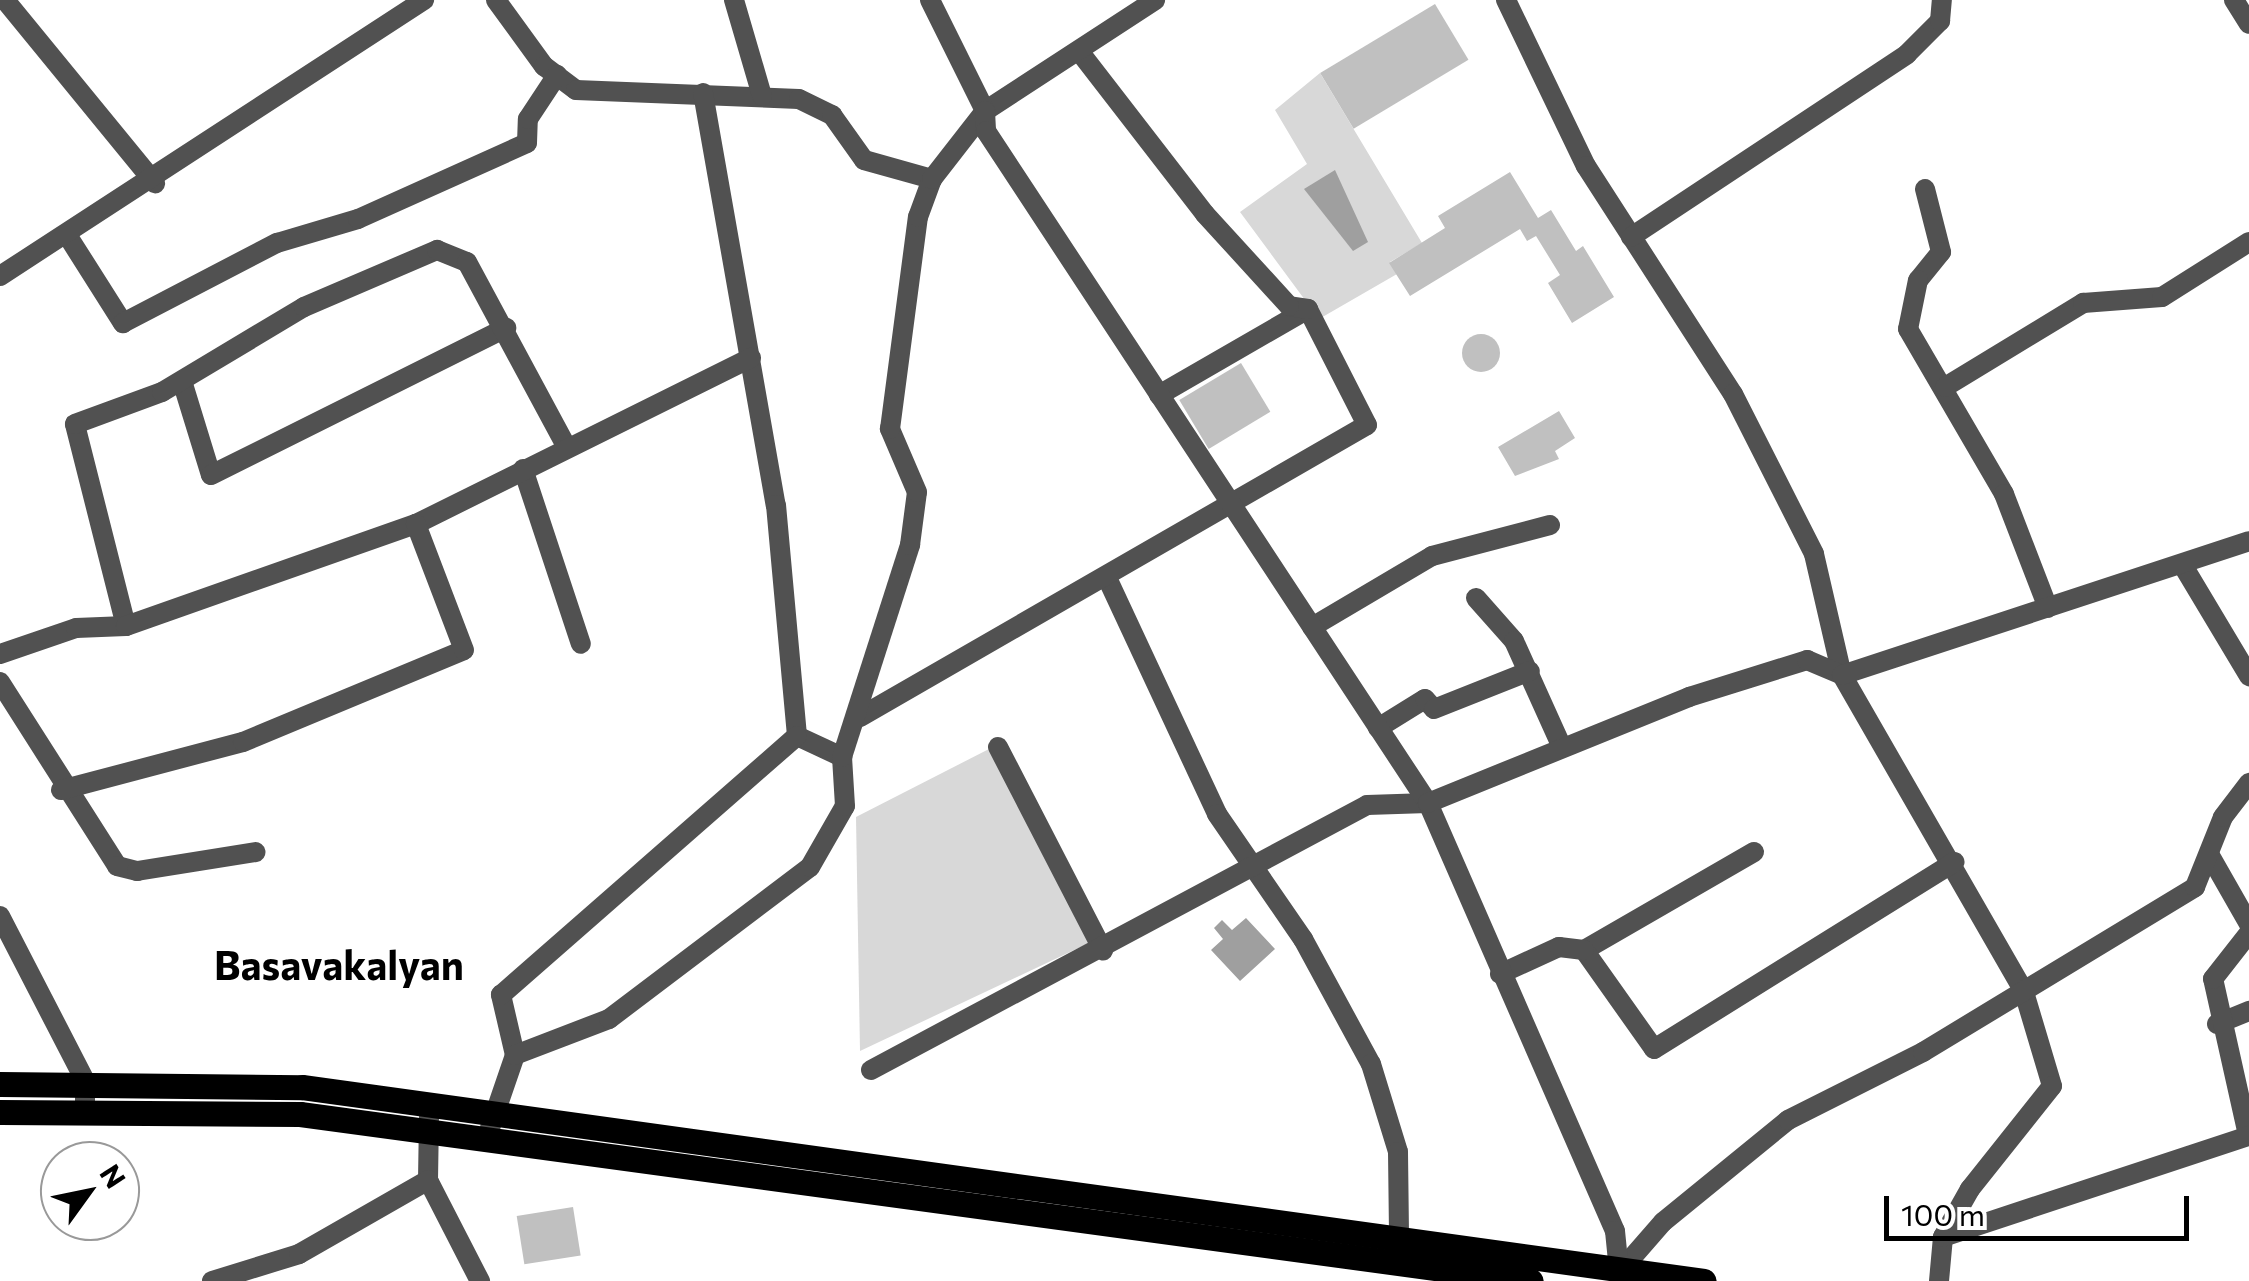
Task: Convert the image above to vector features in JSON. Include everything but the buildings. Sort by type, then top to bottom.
[{"type":"main road","points":[[0,1084],[85,1080],[302,1086],[1399,1232],[1621,1275],[1704,1281]]},
{"type":"main road","points":[[0,1112],[85,1108],[300,1114],[1531,1281]]},
{"type":"street","points":[[5,0],[155,183]]},
{"type":"street","points":[[0,276],[155,183],[424,0]]},
{"type":"street","points":[[496,0],[556,75],[576,90],[703,92],[799,99],[832,115],[864,160],[932,180]]},
{"type":"street","points":[[734,0],[762,96]]},
{"type":"street","points":[[930,0],[985,111],[986,131],[1428,804],[1615,1231],[1621,1275]]},
{"type":"street","points":[[515,1055],[609,1019],[810,867],[845,806],[842,757],[860,717],[910,545],[916,492],[890,429],[918,217],[932,180],[985,111],[1155,0]]},
{"type":"street","points":[[1506,0],[1521,46],[1630,236],[1733,394],[1814,554],[1842,675],[1955,862],[2024,992],[2052,1086],[1944,1237],[1939,1281]]},
{"type":"street","points":[[1630,236],[1907,54],[1940,21],[1942,0]]},
{"type":"street","points":[[2234,0],[2249,24]]},
{"type":"street","points":[[1080,52],[1205,214],[1289,306],[1308,309]]},
{"type":"street","points":[[69,238],[123,323],[278,243],[358,218],[527,142],[528,119],[556,75]]},
{"type":"street","points":[[703,92],[751,358],[797,736]]},
{"type":"street","points":[[1925,189],[1942,252],[1918,280],[1908,329],[1945,387],[2036,561],[2048,608]]},
{"type":"street","points":[[1945,387],[2082,303],[2162,297],[2249,242]]},
{"type":"street","points":[[126,626],[75,424],[182,382],[304,306],[437,250],[467,262],[506,328],[566,446]]},
{"type":"street","points":[[1159,395],[1308,309]]},
{"type":"street","points":[[860,717],[1108,580],[1366,424],[1308,309]]},
{"type":"street","points":[[182,382],[211,475],[506,328]]},
{"type":"street","points":[[0,654],[76,628],[126,626],[416,524],[566,446],[751,358]]},
{"type":"street","points":[[523,468],[582,644]]},
{"type":"street","points":[[61,790],[243,742],[464,650],[416,524]]},
{"type":"street","points":[[1312,627],[1432,556],[1550,526]]},
{"type":"street","points":[[871,1070],[1103,950],[1367,805],[1428,804],[1560,744],[1807,660],[1842,675],[2249,542]]},
{"type":"street","points":[[2182,564],[2249,676]]},
{"type":"street","points":[[1108,580],[1189,760],[1342,1007],[1389,1110],[1399,1232]]},
{"type":"street","points":[[1476,598],[1530,671],[1560,744]]},
{"type":"street","points":[[1378,728],[1425,698],[1434,709],[1530,671]]},
{"type":"street","points":[[0,682],[61,790],[118,866],[137,872],[254,852]]},
{"type":"street","points":[[797,736],[842,757]]},
{"type":"street","points":[[489,1137],[492,1110],[515,1055],[502,995],[797,736]]},
{"type":"street","points":[[998,747],[1103,950]]},
{"type":"street","points":[[1621,1275],[1663,1222],[1788,1120],[2024,992],[2195,887],[2249,783]]},
{"type":"street","points":[[1500,974],[1558,947],[1584,950],[1754,852]]},
{"type":"street","points":[[2209,854],[2249,924]]},
{"type":"street","points":[[1584,950],[1654,1049],[1955,862]]},
{"type":"street","points":[[0,916],[85,1080],[85,1108]]},
{"type":"street","points":[[1944,1237],[2249,1135],[2218,1024],[2213,979],[2249,932]]},
{"type":"street","points":[[2218,1024],[2249,1011]]},
{"type":"street","points":[[430,1105],[428,1180],[480,1281]]},
{"type":"street","points":[[212,1281],[298,1254],[428,1180]]},
{"type":"shaded area","points":[[1320,73],[1422,243],[1390,262],[1397,274],[1319,319],[1240,212],[1307,164],[1275,110]]},
{"type":"shaded area","points":[[1335,170],[1368,242],[1353,251],[1304,189]]},
{"type":"shaded area","points":[[989,749],[1089,943],[860,1051],[856,817]]},
{"type":"shaded area","points":[[1246,918],[1275,949],[1240,981],[1211,950],[1223,939],[1214,928],[1222,920],[1232,930]]},
{"type":"district","name":"Basavakalyan","points":[[339,964]]}]
